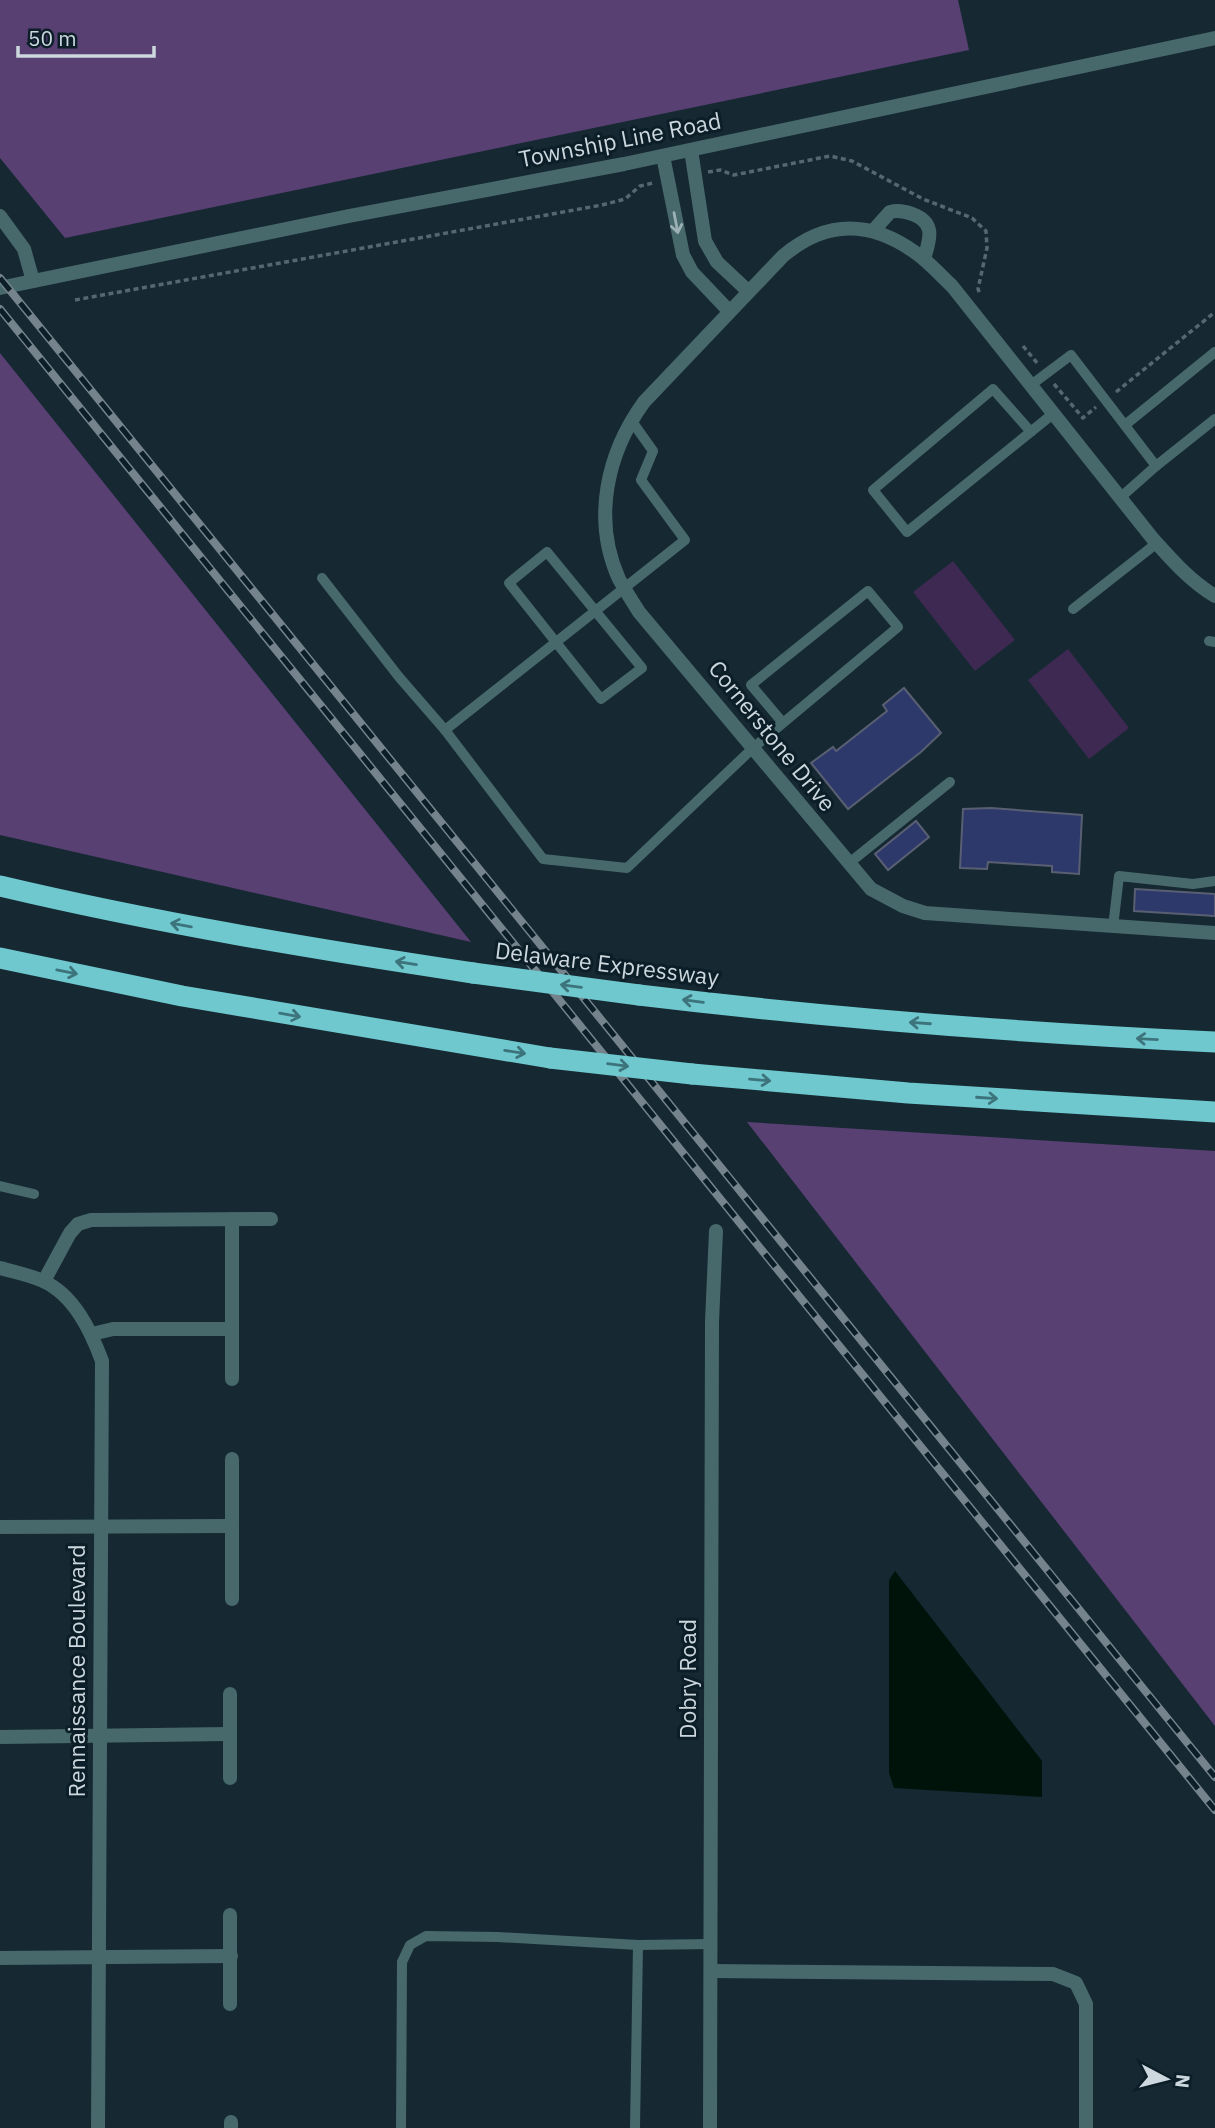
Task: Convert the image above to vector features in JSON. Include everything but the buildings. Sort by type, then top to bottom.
[{"type":"highway","name":"Delaware Expressway","points":[[0,886],[161,921],[321,950],[639,995],[900,1022],[1215,1042]]},
{"type":"highway","points":[[0,958],[182,996],[550,1058],[692,1074],[908,1093],[1215,1112]]},
{"type":"street","name":"Township Line Road","points":[[0,288],[349,216],[663,156],[1215,38]]},
{"type":"street","points":[[691,150],[705,242],[717,262],[748,291]]},
{"type":"street","points":[[663,156],[683,255],[692,272],[729,311]]},
{"type":"street","points":[[873,232],[890,212],[898,210],[925,221],[930,233],[924,260]]},
{"type":"street","points":[[0,216],[24,249],[33,281]]},
{"type":"street","name":"Cornerstone Drive","points":[[1215,596],[1184,573],[1157,543],[952,286],[924,260],[895,240],[873,232],[846,228],[820,232],[791,249],[644,402],[618,446],[608,477],[605,523],[610,553],[619,578],[639,612],[871,889],[903,906],[925,912],[1215,933]]},
{"type":"street","points":[[232,1219],[232,1379]]},
{"type":"street","points":[[44,1281],[70,1233],[78,1224],[90,1220],[271,1219]]},
{"type":"street","name":"Dobry Road","points":[[710,2128],[712,1322],[716,1231]]},
{"type":"street","name":"Rennaissance Boulevard","points":[[0,1268],[44,1281],[64,1295],[92,1334],[102,1361],[98,2128]]},
{"type":"street","points":[[92,1334],[113,1329],[232,1329]]},
{"type":"street","points":[[232,1459],[232,1599]]},
{"type":"street","points":[[0,1527],[231,1526]]},
{"type":"street","points":[[230,1694],[230,1779]]},
{"type":"street","points":[[0,1737],[229,1734]]},
{"type":"street","points":[[230,1915],[230,2004]]},
{"type":"street","points":[[0,1958],[231,1956]]},
{"type":"street","points":[[711,1971],[1053,1974],[1076,1983],[1086,2004],[1086,2128]]},
{"type":"lane","points":[[1125,425],[1215,352]]},
{"type":"lane","points":[[1031,385],[1071,355],[1156,466]]},
{"type":"lane","points":[[1031,432],[993,389],[873,490],[907,532],[1054,414]]},
{"type":"lane","points":[[1121,497],[1215,419]]},
{"type":"lane","points":[[445,730],[626,590],[685,540],[641,480],[653,451],[631,420]]},
{"type":"lane","points":[[1073,609],[1157,543]]},
{"type":"lane","points":[[547,552],[598,611],[642,668],[601,699],[509,583],[547,552]]},
{"type":"lane","points":[[322,578],[399,677],[445,730],[543,859],[627,867],[753,748],[783,723],[898,627],[868,591],[751,685],[783,723]]},
{"type":"lane","points":[[848,864],[950,782]]},
{"type":"lane","points":[[1113,927],[1119,876],[1193,884],[1215,881]]},
{"type":"lane","points":[[0,1186],[34,1194]]},
{"type":"lane","points":[[401,2128],[402,1962],[410,1945],[426,1936],[638,1945],[711,1944]]},
{"type":"lane","points":[[635,2128],[638,1945]]},
{"type":"shaded area","points":[[0,0],[958,0],[969,50],[65,238],[0,158]]},
{"type":"shaded area","points":[[0,353],[471,942],[0,835]]},
{"type":"shaded area","points":[[953,561],[1015,640],[975,671],[913,592]]},
{"type":"shaded area","points":[[1068,649],[1129,728],[1089,759],[1028,680]]},
{"type":"shaded area","points":[[747,1122],[1215,1151],[1215,1726]]},
{"type":"shaded area","points":[[895,1571],[1042,1761],[1042,1797],[894,1788],[889,1773],[889,1580]]},
{"type":"railway","points":[[0,278],[1215,1777]]},
{"type":"railway","points":[[0,309],[1215,1810]]}]
